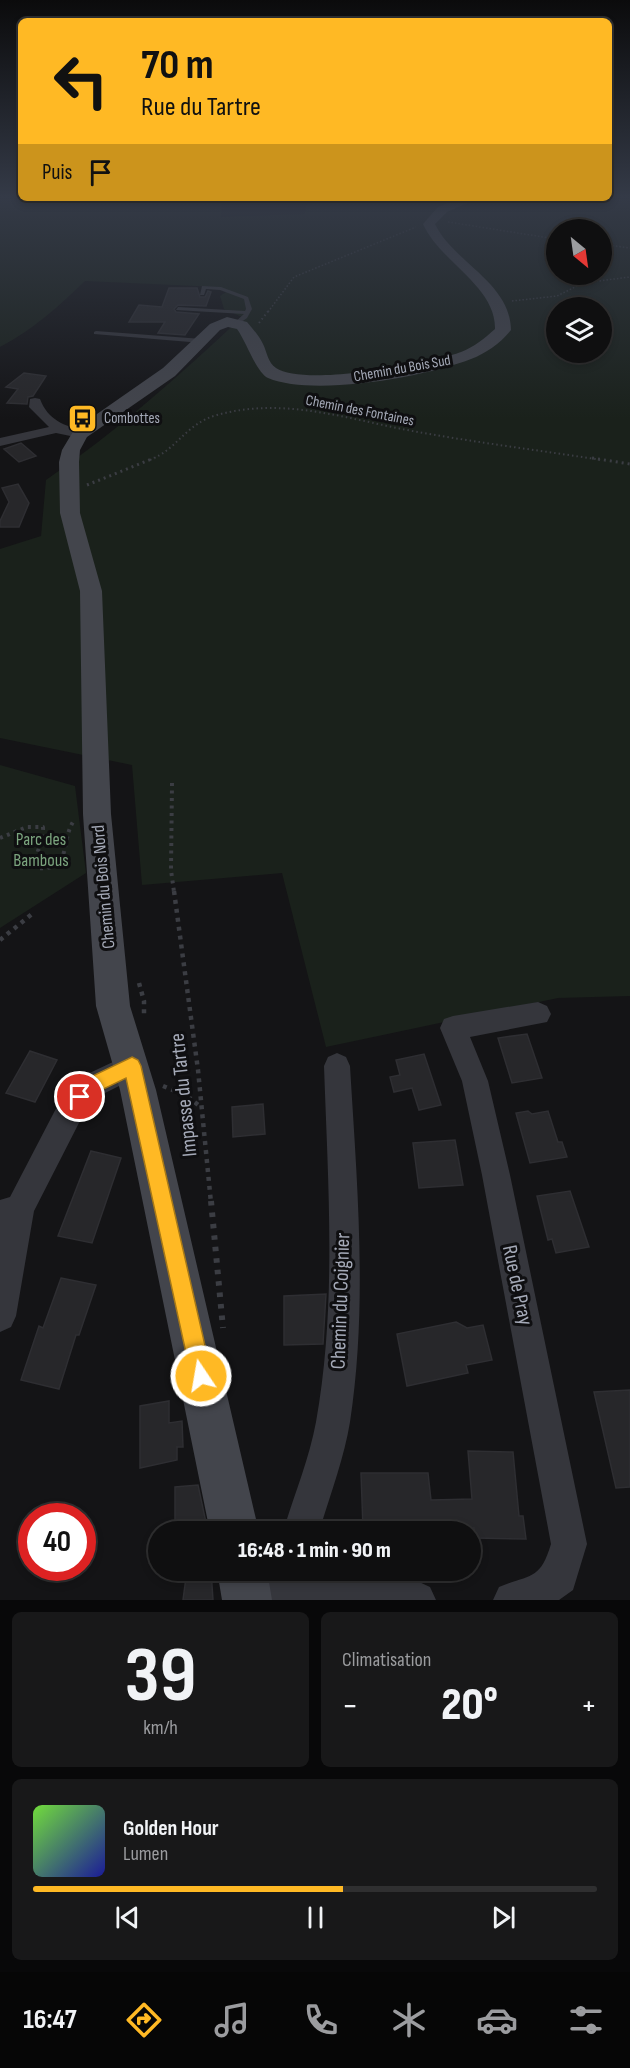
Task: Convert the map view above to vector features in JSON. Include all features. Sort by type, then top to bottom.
[{"type":"street","points":[[466,270],[482,284],[499,308]]},
{"type":"street","name":"Chemin du Bois Sud","points":[[243,323],[256,345],[262,362],[273,374],[299,380],[351,377],[437,364],[476,351],[503,330],[504,322],[499,308]]},
{"type":"street","points":[[0,442],[56,429],[80,434],[169,372],[220,324],[243,323]]},
{"type":"street","points":[[35,402],[34,407],[55,425],[56,429]]},
{"type":"street","name":"Chemin du Bois Nord","points":[[80,434],[71,450],[70,513],[91,591],[97,814],[113,1006],[135,1078],[233,1521]]},
{"type":"street","name":"Rue de Pray","points":[[512,1600],[531,1597],[561,1577],[569,1544],[496,1175],[475,1081],[453,1028],[538,1014]]},
{"type":"street","name":"Chemin du Coignier","points":[[304,1521],[333,1424],[343,1335],[337,1066]]},
{"type":"street","points":[[0,1316],[10,1212],[72,1107],[89,1087],[135,1078]]},
{"type":"street","points":[[264,1586],[320,1589],[417,1600]]},
{"type":"lane","points":[[178,309],[243,323],[248,305],[242,295],[211,287],[204,287],[202,294]]},
{"type":"lane","points":[[96,333],[202,340]]},
{"type":"path","points":[[243,323],[261,321],[294,277],[314,270]]},
{"type":"path","points":[[499,308],[511,302],[557,296],[583,283],[630,277]]},
{"type":"path","name":"Chemin des Fontaines","points":[[69,489],[100,481],[162,455],[198,422],[220,414],[256,409],[295,408],[323,411],[408,430],[630,464]]},
{"type":"path","name":"Impasse du Tartre","points":[[172,783],[171,870],[202,1108],[224,1331]]},
{"type":"path","points":[[0,838],[30,826],[44,827],[44,838],[34,860],[37,868],[46,870],[56,866],[63,858],[71,822],[77,817],[97,814]]},
{"type":"path","points":[[0,940],[32,914]]},
{"type":"path","points":[[135,1078],[165,1086],[187,1096],[202,1108]]},
{"type":"green space","points":[[0,270],[546,270],[546,285],[612,285],[612,270],[630,270],[630,996],[558,998],[326,1047],[282,873],[142,885],[132,765],[0,738],[0,549],[41,536],[46,480],[147,402],[242,317],[224,309],[220,296],[229,290],[218,287],[85,281],[35,325],[0,347]]},
{"type":"green space","name":"Parc des Bambous","points":[[0,765],[75,786],[86,873],[0,928]]},
{"type":"building","points":[[169,288],[197,288],[200,297],[205,297],[208,291],[211,292],[206,306],[178,305],[174,309],[176,312],[199,314],[185,335],[158,333],[165,322],[129,322],[139,305],[162,307]]},
{"type":"building","points":[[24,373],[46,376],[33,396],[28,397],[27,404],[7,403],[18,389],[6,387]]},
{"type":"building","points":[[21,443],[36,456],[19,462],[4,449]]},
{"type":"building","points":[[18,484],[29,503],[19,527],[0,527],[0,521],[9,502],[2,488]]},
{"type":"building","points":[[527,1034],[542,1078],[512,1083],[498,1038]]},
{"type":"building","points":[[30,1051],[57,1060],[35,1102],[6,1093]]},
{"type":"building","points":[[424,1054],[441,1105],[419,1110],[412,1088],[394,1092],[390,1077],[400,1075],[396,1060]]},
{"type":"building","points":[[263,1104],[265,1134],[233,1137],[232,1107]]},
{"type":"building","points":[[528,1111],[532,1114],[548,1111],[558,1142],[562,1142],[567,1157],[530,1163],[516,1113]]},
{"type":"building","points":[[455,1140],[463,1185],[419,1188],[413,1143]]},
{"type":"building","points":[[91,1151],[121,1158],[92,1243],[58,1236]]},
{"type":"building","points":[[570,1191],[589,1247],[556,1253],[552,1239],[548,1240],[537,1196]]},
{"type":"building","points":[[61,1278],[96,1285],[79,1335],[76,1335],[59,1389],[21,1380],[39,1326],[43,1328]]},
{"type":"building","points":[[326,1294],[323,1344],[284,1345],[284,1296]]},
{"type":"building","points":[[456,1322],[467,1328],[483,1325],[492,1360],[466,1365],[468,1373],[407,1386],[397,1334]]},
{"type":"building","points":[[630,1390],[630,1487],[616,1488],[594,1392]]},
{"type":"building","points":[[169,1401],[169,1423],[182,1421],[183,1447],[177,1447],[177,1460],[140,1468],[140,1406]]},
{"type":"building","points":[[468,1451],[513,1452],[519,1516],[523,1516],[526,1539],[481,1538],[481,1521],[363,1521],[361,1473],[428,1473],[431,1500],[472,1499]]},
{"type":"building","points":[[198,1485],[206,1521],[175,1521],[175,1487]]},
{"type":"building","points":[[186,1581],[212,1581],[213,1600],[183,1600]]},
{"type":"place","name":"Combottes","points":[[83,418]]},
{"type":"route","points":[[80,1097],[89,1087],[132,1066],[201,1376]]}]
